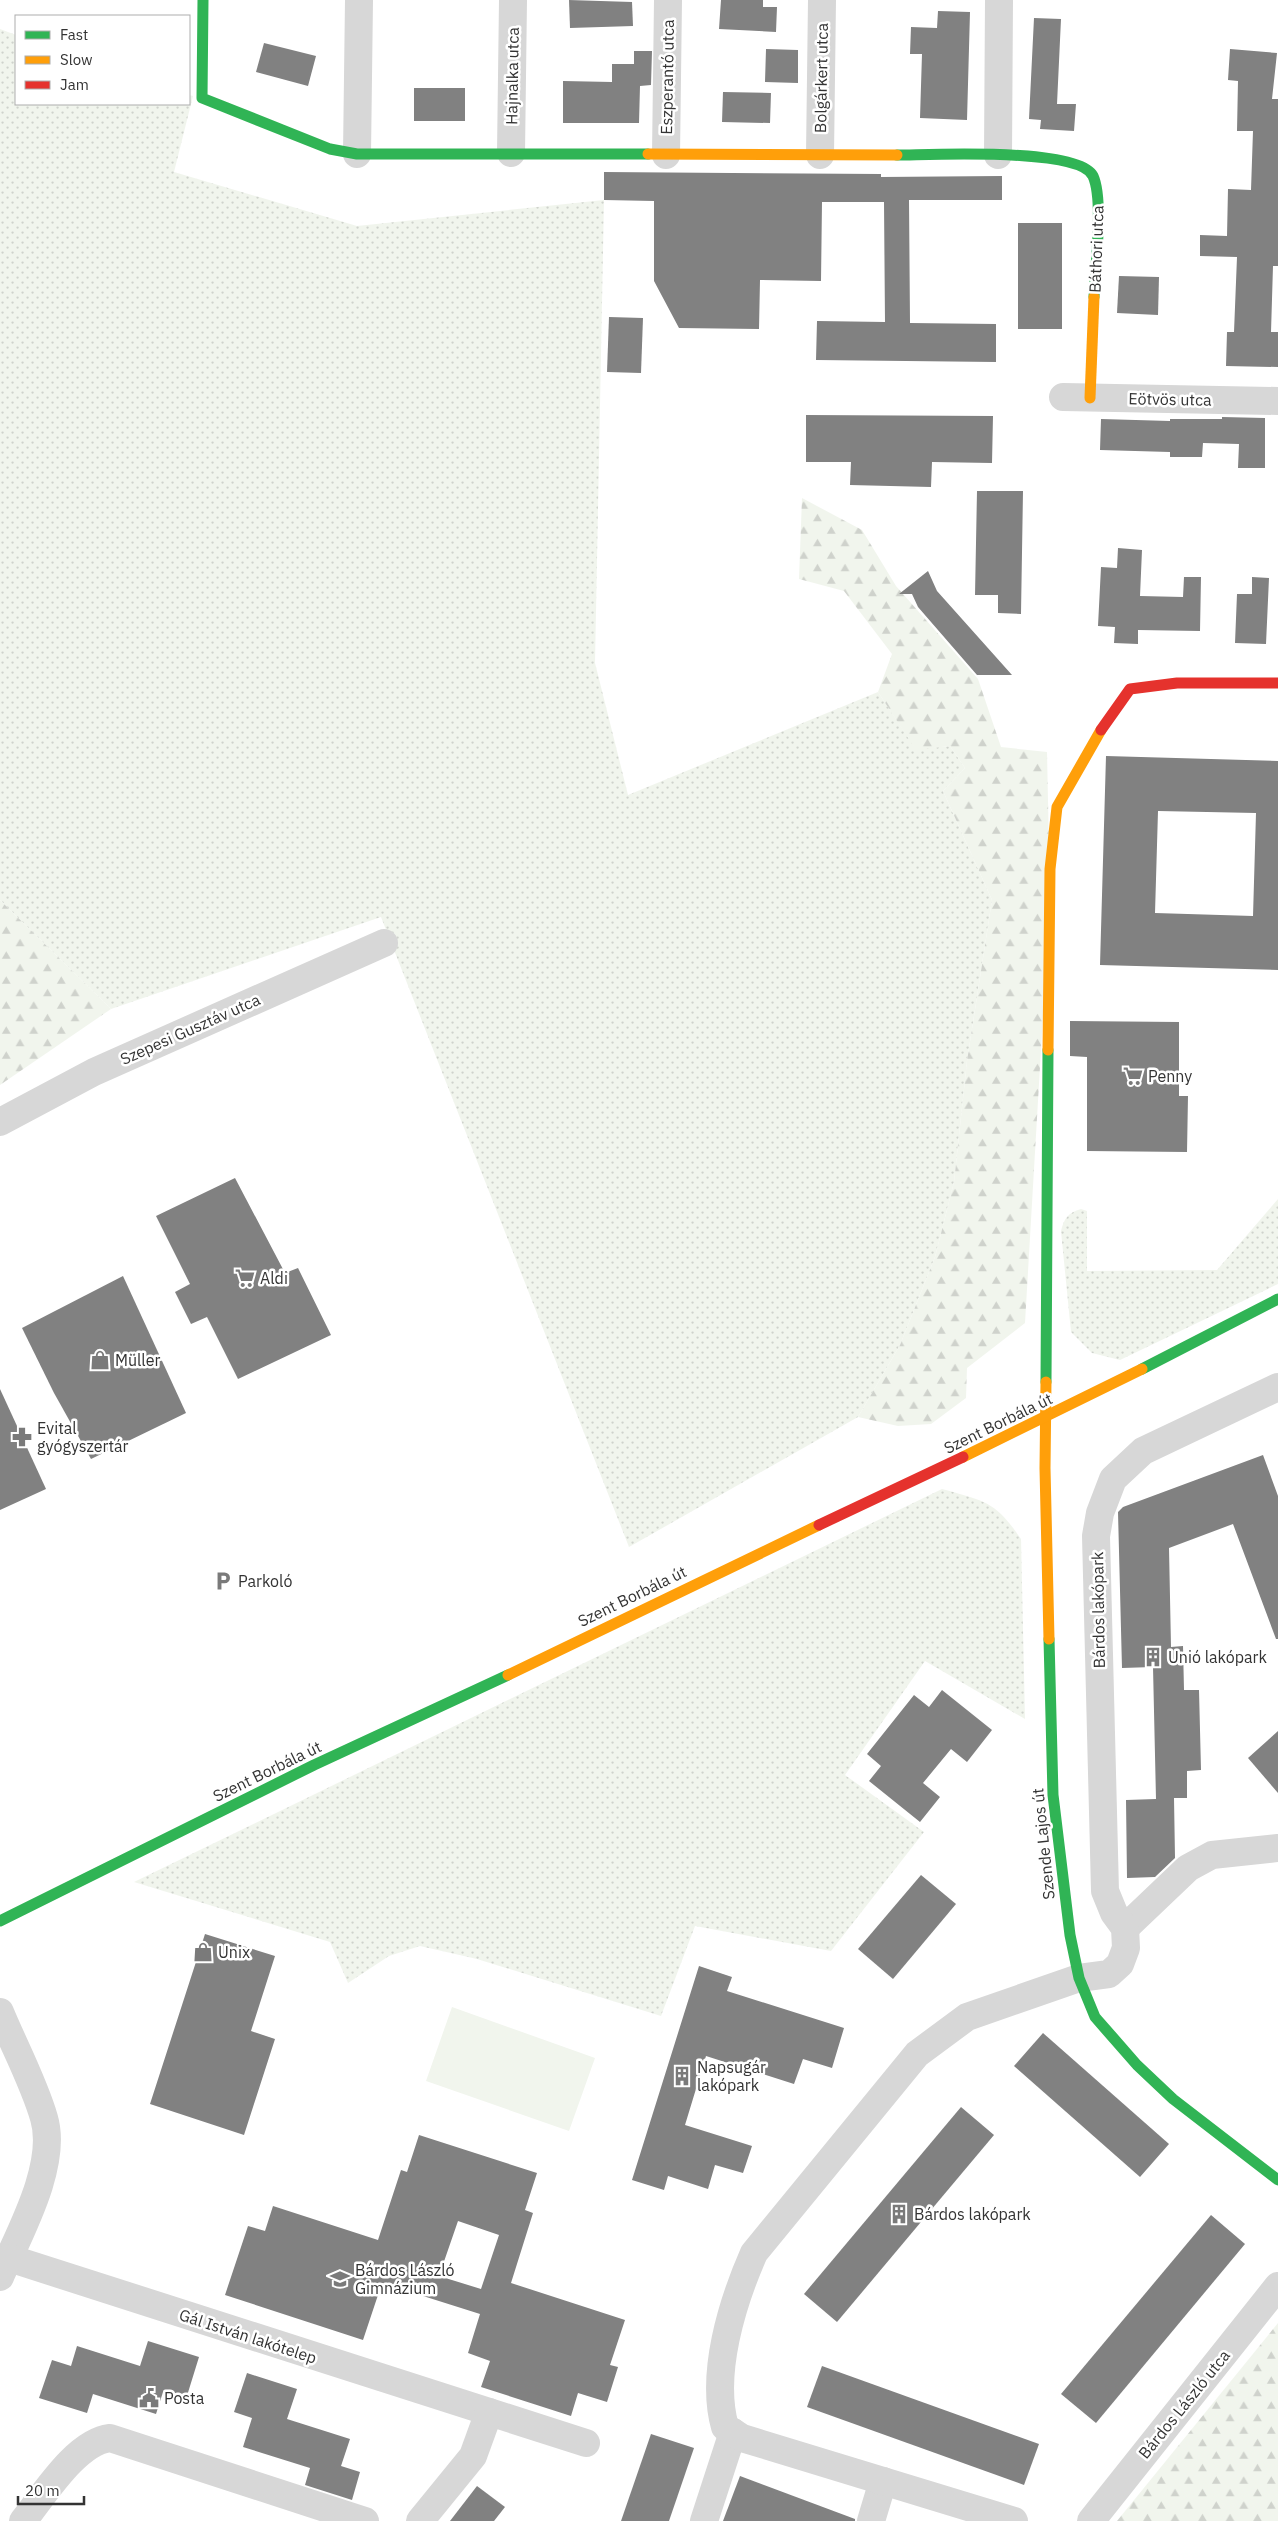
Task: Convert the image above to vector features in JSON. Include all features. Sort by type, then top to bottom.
[{"type":"street","name":"Báthori utca","points":[[203,0],[202,98],[330,148],[357,154],[998,156],[1062,159],[1081,164],[1092,174],[1098,197],[1090,398]]},
{"type":"street","points":[[357,154],[359,0]]},
{"type":"street","name":"Hajnalka utca","points":[[511,153],[513,0]]},
{"type":"street","name":"Eszperantó utca","points":[[666,155],[668,0]]},
{"type":"street","name":"Bolgárkert utca","points":[[820,155],[822,0]]},
{"type":"street","points":[[998,156],[1000,0]]},
{"type":"street","name":"Eötvös utca","points":[[1063,397],[1278,401]]},
{"type":"street","name":"Szende Lajos út","points":[[1278,683],[1177,683],[1130,689],[1094,739],[1057,807],[1050,869],[1045,1468],[1054,1795],[1064,1898],[1079,1978],[1094,2017],[1137,2065],[1173,2099],[1278,2180]]},
{"type":"street","name":"Szepesi Gusztáv utca","points":[[0,1122],[94,1072],[384,943]]},
{"type":"street","name":"Szent Borbála út","points":[[0,1922],[314,1764],[494,1682],[710,1576],[1046,1418],[1278,1299]]},
{"type":"street","name":"Bárdos lakópark","points":[[1125,1928],[1114,1913],[1104,1891],[1096,1536],[1100,1513],[1114,1479],[1143,1450],[1278,1387]]},
{"type":"street","points":[[1014,2521],[742,2438],[725,2427],[720,2410],[719,2387],[729,2327],[741,2283],[754,2253],[917,2054],[968,2017],[1079,1978],[1109,1974],[1120,1964],[1126,1948],[1125,1928],[1188,1868],[1212,1855],[1278,1848]]},
{"type":"street","points":[[0,2012],[44,2119],[46,2141],[43,2170],[4,2268]]},
{"type":"street","name":"Gál István lakótelep","points":[[4,2268],[202,2321],[586,2443]]},
{"type":"street","name":"Bárdos László utca","points":[[1091,2521],[1278,2286]]},
{"type":"street","points":[[420,2521],[473,2456],[489,2412]]},
{"type":"street","points":[[704,2521],[733,2432]]},
{"type":"street","points":[[23,2521],[74,2458],[99,2439],[110,2438],[365,2521]]},
{"type":"street","points":[[871,2521],[883,2481]]},
{"type":"green space","points":[[0,29],[15,35],[15,105],[190,105],[190,95],[193,96],[174,172],[357,226],[604,200],[595,663],[628,795],[878,692],[916,749],[950,746],[965,768],[943,791],[992,900],[967,1061],[954,1182],[935,1257],[900,1345],[858,1417],[629,1547],[381,917],[111,1009],[0,900]]},
{"type":"green space","points":[[802,498],[862,530],[896,586],[978,679],[1001,747],[1047,752],[1050,896],[1025,1323],[967,1368],[966,1398],[931,1424],[898,1426],[858,1417],[900,1345],[935,1257],[954,1182],[967,1061],[992,900],[943,791],[965,768],[950,746],[916,750],[878,692],[892,654],[844,591],[799,579]]},
{"type":"green space","points":[[0,900],[111,1009],[0,1085]]},
{"type":"green space","points":[[1278,1199],[1278,1284],[1120,1360],[1092,1353],[1071,1332],[1061,1231],[1065,1219],[1073,1212],[1081,1209],[1087,1211],[1087,1271],[1217,1270]]},
{"type":"green space","points":[[942,1489],[988,1504],[1004,1517],[1021,1539],[1025,1719],[925,1661],[845,1775],[924,1832],[831,1951],[695,1926],[661,2016],[477,1959],[420,1946],[389,1956],[348,1983],[330,1942],[134,1882]]},
{"type":"green space","points":[[452,2007],[595,2058],[569,2131],[426,2081]]},
{"type":"green space","points":[[1278,2323],[1278,2521],[1117,2521]]},
{"type":"building","points":[[569,0],[632,2],[633,26],[570,28]]},
{"type":"building","points":[[721,0],[763,0],[763,7],[777,7],[776,32],[719,29]]},
{"type":"building","points":[[938,11],[970,12],[967,120],[920,118],[922,54],[910,54],[911,27],[937,28]]},
{"type":"building","points":[[1034,18],[1061,19],[1057,104],[1076,104],[1074,131],[1040,129],[1041,120],[1029,119]]},
{"type":"building","points":[[264,43],[316,56],[308,86],[256,72]]},
{"type":"building","points":[[766,49],[798,50],[798,83],[765,82]]},
{"type":"building","points":[[1230,49],[1277,53],[1272,99],[1278,99],[1278,266],[1273,266],[1271,332],[1278,332],[1278,367],[1226,366],[1227,332],[1234,332],[1237,257],[1200,256],[1200,235],[1227,236],[1228,189],[1251,190],[1253,131],[1237,131],[1238,81],[1228,80]]},
{"type":"building","points":[[634,51],[652,51],[651,85],[640,86],[639,123],[563,123],[563,81],[612,82],[612,64],[634,64]]},
{"type":"building","points":[[414,88],[465,88],[465,121],[414,121]]},
{"type":"building","points":[[723,92],[771,93],[770,123],[722,122]]},
{"type":"building","points":[[604,172],[881,174],[881,177],[1002,176],[1002,200],[909,200],[910,323],[996,324],[996,362],[816,360],[817,321],[885,322],[884,202],[822,202],[821,281],[760,280],[759,329],[679,328],[654,281],[654,201],[604,200]]},
{"type":"building","points":[[1018,223],[1062,223],[1062,329],[1018,329]]},
{"type":"building","points":[[1119,276],[1159,277],[1158,315],[1117,313]]},
{"type":"building","points":[[609,317],[643,318],[641,373],[607,372]]},
{"type":"building","points":[[806,415],[993,416],[992,463],[932,462],[931,487],[850,485],[851,462],[806,462]]},
{"type":"building","points":[[1222,417],[1265,418],[1265,468],[1238,468],[1239,444],[1203,443],[1202,457],[1170,457],[1170,452],[1100,450],[1101,419],[1170,421],[1170,419],[1222,419]]},
{"type":"building","points":[[977,491],[1023,491],[1021,614],[998,613],[998,595],[975,595]]},
{"type":"building","points":[[1118,548],[1142,550],[1140,596],[1183,597],[1184,577],[1201,577],[1200,631],[1138,630],[1138,644],[1114,643],[1115,627],[1098,626],[1101,567],[1117,568]]},
{"type":"building","points":[[928,571],[937,591],[1012,675],[977,675],[918,607],[912,594],[899,594]]},
{"type":"building","points":[[1252,577],[1269,578],[1266,644],[1235,643],[1237,594],[1252,594]]},
{"type":"building","points":[[1106,756],[1278,761],[1278,970],[1100,965]],"holes":[[[1158,811],[1256,813],[1253,916],[1155,913]]]},
{"type":"building","name":"Penny","points":[[1070,1021],[1179,1022],[1179,1096],[1188,1096],[1187,1152],[1087,1151],[1087,1057],[1070,1056]]},
{"type":"building","name":"Aldi","points":[[235,1178],[285,1273],[298,1268],[331,1335],[238,1379],[207,1317],[191,1324],[175,1292],[190,1284],[156,1216]]},
{"type":"building","name":"Müller","points":[[123,1276],[186,1413],[91,1459],[54,1393],[22,1328]]},
{"type":"building","points":[[0,1389],[46,1489],[0,1510]]},
{"type":"building","name":"Unió lakópark","points":[[1263,1455],[1278,1496],[1278,1639],[1276,1639],[1233,1524],[1169,1548],[1171,1647],[1183,1646],[1184,1690],[1199,1690],[1201,1770],[1187,1771],[1187,1798],[1174,1798],[1175,1858],[1155,1877],[1127,1878],[1126,1800],[1156,1799],[1153,1667],[1122,1668],[1118,1512],[1123,1507]]},
{"type":"building","points":[[942,1690],[992,1730],[967,1762],[951,1749],[923,1783],[940,1797],[920,1822],[869,1781],[881,1766],[867,1754],[914,1695],[929,1707]]},
{"type":"building","points":[[1278,1731],[1278,1793],[1248,1758]]},
{"type":"building","points":[[921,1875],[956,1904],[893,1979],[858,1949]]},
{"type":"building","points":[[205,1934],[275,1956],[251,2031],[275,2039],[244,2135],[150,2104]]},
{"type":"building","name":"Napsugár lakópark","points":[[699,1966],[732,1977],[727,1991],[844,2028],[832,2068],[803,2059],[794,2084],[706,2056],[685,2125],[752,2146],[743,2173],[715,2165],[708,2189],[668,2176],[664,2190],[632,2180]]},
{"type":"building","points":[[1043,2033],[1169,2144],[1140,2177],[1014,2066]]},
{"type":"building","name":"Bárdos lakópark","points":[[961,2107],[994,2135],[837,2322],[804,2294]]},
{"type":"building","name":"Bárdos László Gimnázium","points":[[419,2135],[537,2173],[525,2210],[533,2213],[511,2283],[625,2320],[610,2365],[618,2367],[607,2402],[578,2393],[571,2416],[481,2387],[490,2361],[468,2353],[480,2314],[382,2283],[363,2340],[225,2295],[248,2226],[265,2231],[273,2206],[378,2240],[401,2170],[407,2172]],"holes":[[[458,2221],[499,2235],[481,2289],[439,2276]]]},
{"type":"building","points":[[1211,2215],[1245,2244],[1096,2423],[1061,2394]]},
{"type":"building","points":[[148,2341],[199,2357],[186,2399],[163,2392],[156,2414],[93,2394],[87,2413],[39,2398],[52,2360],[71,2366],[77,2346],[140,2366]]},
{"type":"building","points":[[822,2366],[1039,2444],[1024,2485],[807,2407]]},
{"type":"building","points":[[247,2373],[297,2389],[287,2419],[350,2439],[341,2466],[360,2472],[352,2500],[305,2485],[310,2468],[243,2447],[252,2418],[234,2412]]},
{"type":"building","points":[[651,2434],[694,2448],[669,2521],[621,2521]]},
{"type":"building","points":[[740,2476],[855,2519],[855,2521],[723,2521]]},
{"type":"building","points":[[477,2486],[505,2507],[494,2521],[450,2521]]},
{"type":"traffic: fast","points":[[203,0],[202,98],[330,149],[357,154],[648,154]]},
{"type":"traffic: fast","points":[[897,155],[970,154],[1034,157],[1061,160],[1082,167],[1093,176],[1098,201],[1094,297]]},
{"type":"traffic: fast","points":[[1046,1382],[1048,1050]]},
{"type":"traffic: fast","points":[[1142,1369],[1278,1299]]},
{"type":"traffic: fast","points":[[1049,1639],[1053,1795],[1070,1935],[1079,1978],[1095,2017],[1137,2065],[1173,2099],[1278,2180]]},
{"type":"traffic: fast","points":[[0,1921],[314,1765],[508,1675]]},
{"type":"traffic: slow","points":[[648,154],[897,155]]},
{"type":"traffic: slow","points":[[1090,398],[1094,297]]},
{"type":"traffic: slow","points":[[1048,1050],[1050,869],[1057,807],[1101,730]]},
{"type":"traffic: slow","points":[[963,1457],[1142,1369]]},
{"type":"traffic: slow","points":[[1046,1382],[1045,1468],[1049,1639]]},
{"type":"traffic: slow","points":[[508,1675],[819,1525]]},
{"type":"traffic: jam","points":[[1101,730],[1130,689],[1177,683],[1278,683]]},
{"type":"traffic: jam","points":[[819,1525],[963,1457]]},
{"type":"place","name":"Penny","points":[[1133,1076]]},
{"type":"place","name":"Aldi","points":[[245,1278]]},
{"type":"place","name":"Müller","points":[[100,1360]]},
{"type":"place","name":"Evital gyógyszertár","points":[[22,1437]]},
{"type":"place","name":"Parkoló","points":[[223,1581]]},
{"type":"place","name":"Unió lakópark","points":[[1153,1657]]},
{"type":"place","name":"Unix","points":[[203,1952]]},
{"type":"place","name":"Napsugár lakópark","points":[[682,2076]]},
{"type":"place","name":"Bárdos lakópark","points":[[899,2214]]},
{"type":"place","name":"Bárdos László Gimnázium","points":[[340,2279]]},
{"type":"place","name":"Posta","points":[[149,2398]]}]
